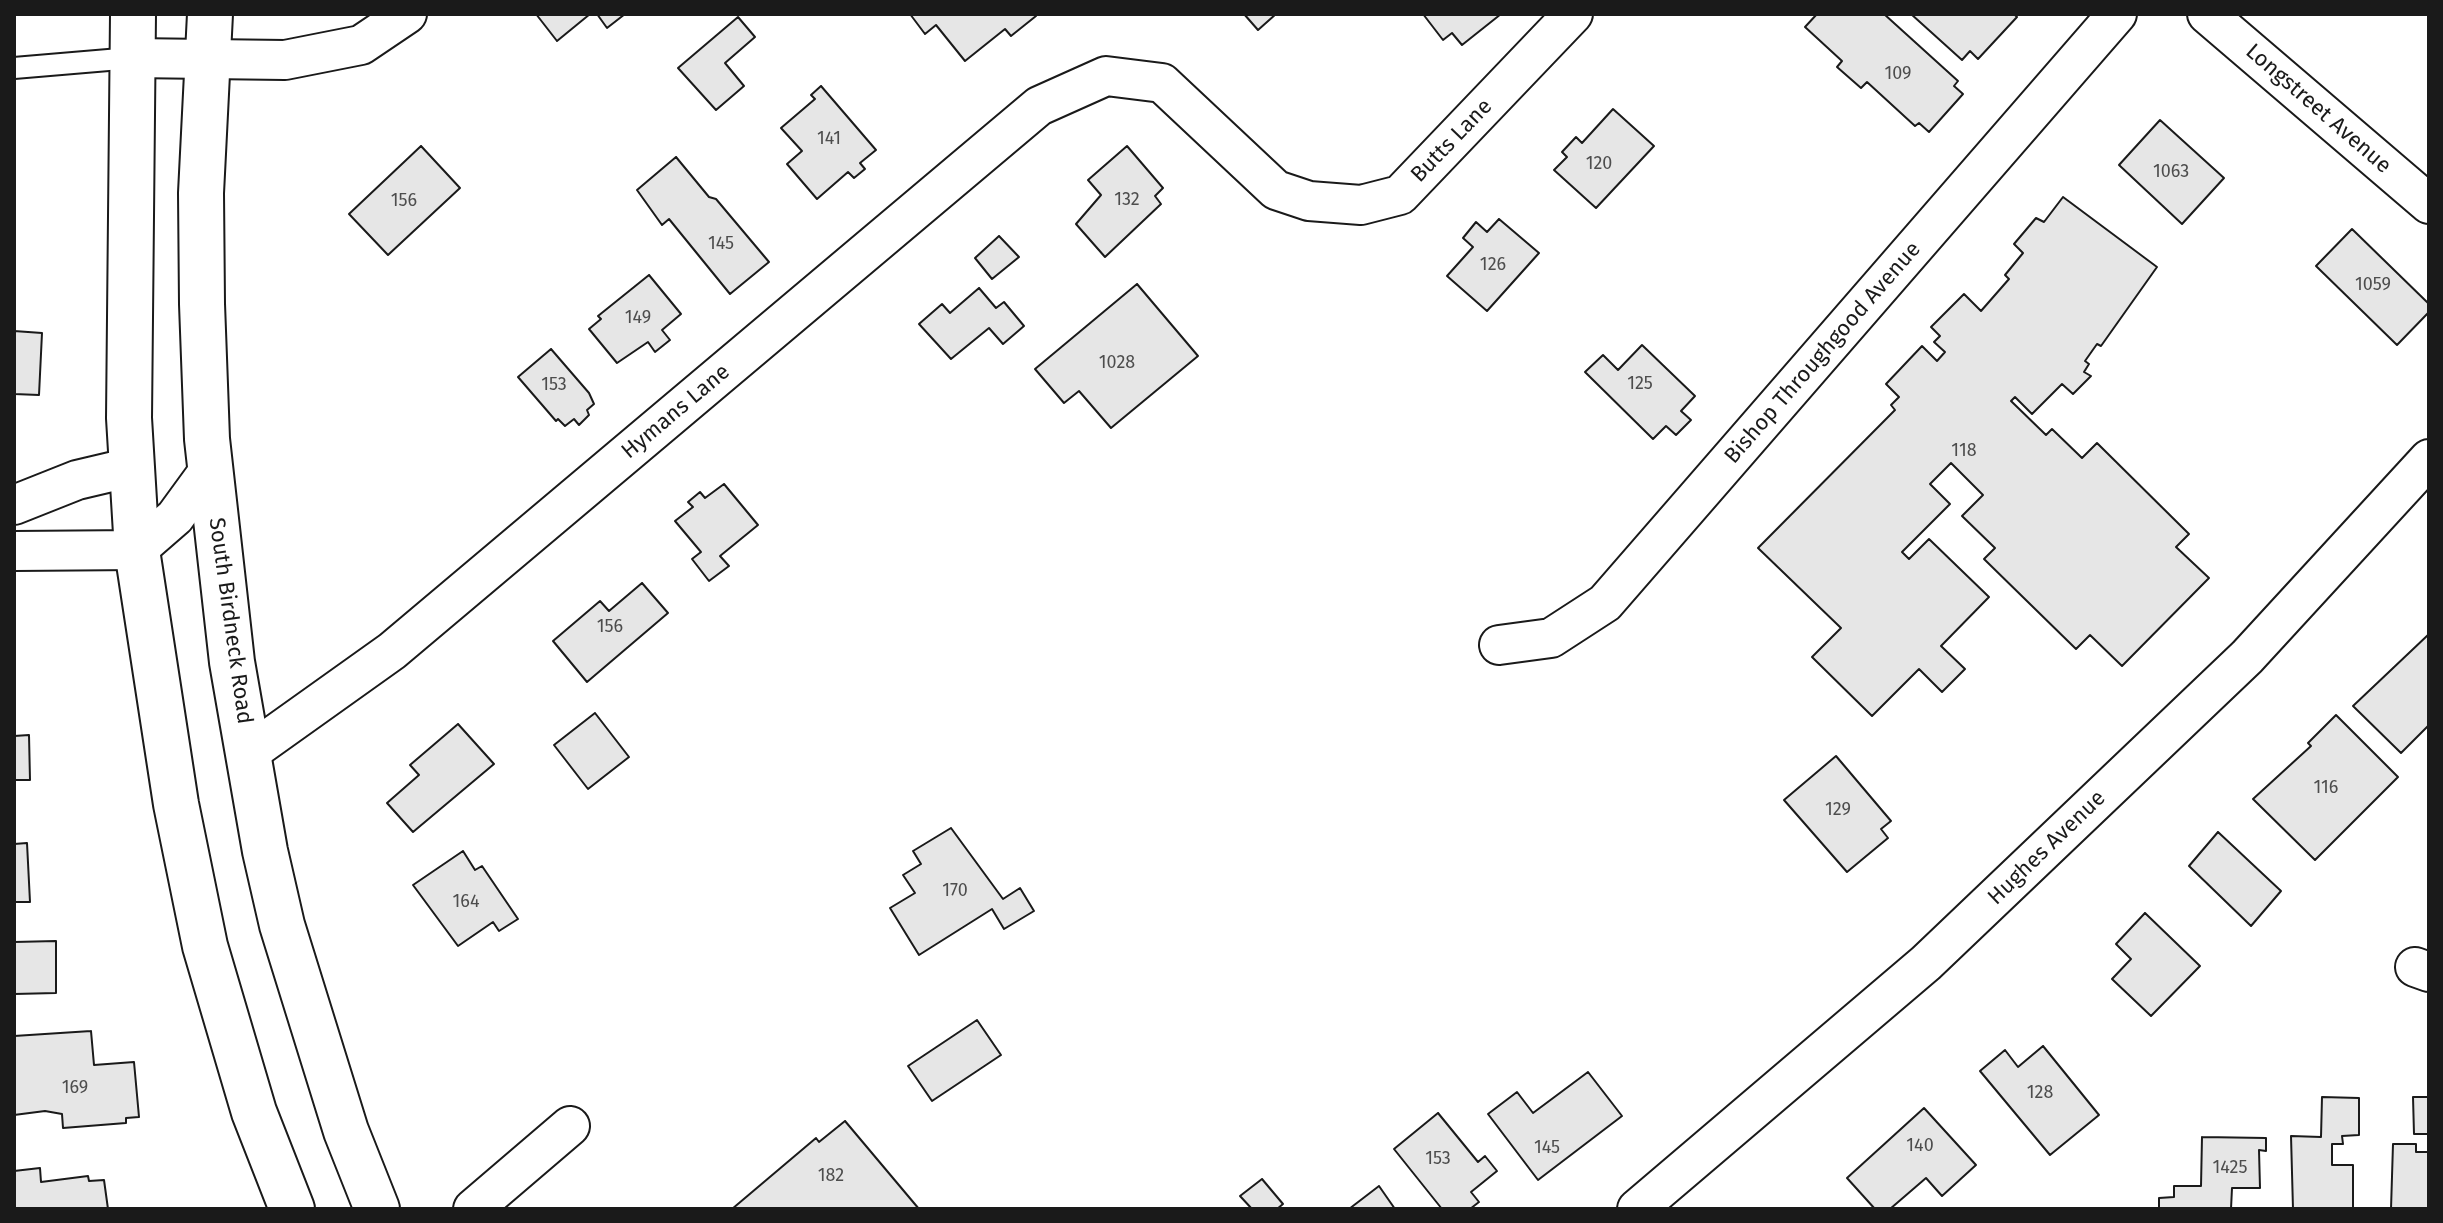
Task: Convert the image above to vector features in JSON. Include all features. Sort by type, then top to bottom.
[{"type":"main road","points":[[133,14],[129,418],[137,550],[176,804],[205,946],[254,1112],[292,1209]]},
{"type":"main road","name":"South Birdneck Road","points":[[210,14],[201,193],[202,304],[210,469],[232,662],[265,851],[282,925],[346,1131],[377,1209]]},
{"type":"street","points":[[132,58],[285,60],[361,45],[407,14]]},
{"type":"street","name":"Butts Lane","points":[[1106,76],[1162,83],[1276,190],[1309,201],[1361,205],[1400,195],[1573,14]]},
{"type":"street","name":"Bishop Throughgood Avenue","points":[[1499,645],[1551,638],[1605,603],[2117,14]]},
{"type":"street","name":"Longstreet Avenue","points":[[2207,14],[2429,204]]},
{"type":"street","name":"Hymans Lane","points":[[249,753],[392,651],[1039,106],[1106,76]]},
{"type":"street","name":"Hughes Avenue","points":[[1637,1209],[1938,952],[2247,657],[2429,459]]},
{"type":"street","points":[[14,505],[77,480],[132,467]]},
{"type":"street","points":[[14,551],[137,550],[175,517],[210,469]]},
{"type":"street","points":[[473,1209],[570,1126]]},
{"type":"lane","points":[[14,68],[132,58]]},
{"type":"building","points":[[536,14],[590,14],[557,41]]},
{"type":"building","points":[[597,14],[625,14],[607,28]]},
{"type":"building","points":[[910,14],[1036,16],[1011,36],[1005,29],[965,61],[936,25],[925,34]]},
{"type":"building","points":[[1244,14],[1276,14],[1258,30]]},
{"type":"building","points":[[1423,14],[1501,14],[1462,45],[1452,33],[1443,40]]},
{"type":"building","points":[[1817,14],[1884,14],[1958,81],[1954,86],[1963,94],[1929,132],[1919,123],[1915,126],[1867,82],[1861,88],[1837,67],[1842,61],[1805,27]]},
{"type":"building","points":[[1911,14],[2014,14],[2017,17],[1978,59],[1970,51],[1962,60]]},
{"type":"building","points":[[738,17],[755,37],[725,63],[744,86],[716,110],[678,68]]},
{"type":"building","points":[[821,86],[876,150],[860,163],[865,169],[854,178],[848,172],[817,199],[787,164],[802,151],[781,128],[815,99],[811,95]]},
{"type":"building","points":[[1613,109],[1654,146],[1596,208],[1554,170],[1567,157],[1562,152],[1576,137],[1582,143]]},
{"type":"building","points":[[2160,120],[2224,178],[2182,224],[2119,165]]},
{"type":"building","points":[[421,146],[460,188],[388,255],[349,214]]},
{"type":"building","points":[[1127,146],[1163,188],[1155,196],[1161,204],[1105,257],[1076,224],[1101,195],[1088,180]]},
{"type":"building","points":[[676,157],[769,262],[730,294],[669,219],[662,225],[637,190]]},
{"type":"building","points":[[2063,197],[2157,267],[2101,346],[2097,344],[2085,361],[2089,364],[2084,372],[2091,376],[2073,394],[2062,384],[2032,414],[2015,397],[2011,401],[2046,435],[2052,429],[2082,458],[2097,443],[2189,534],[2176,547],[2209,578],[2122,666],[2090,635],[2076,649],[1984,559],[1995,548],[1962,516],[1983,495],[1951,463],[1930,484],[1950,504],[1902,552],[1909,559],[1929,539],[1989,597],[1941,646],[1965,669],[1942,692],[1919,669],[1872,716],[1812,657],[1841,628],[1758,548],[1895,410],[1891,405],[1899,397],[1886,384],[1922,346],[1937,361],[1945,352],[1934,342],[1940,336],[1931,327],[1964,294],[1981,311],[2009,279],[2005,275],[2023,253],[2014,244],[2036,218],[2044,222]]},
{"type":"building","points":[[1499,219],[1539,253],[1487,311],[1447,276],[1473,247],[1463,238],[1476,222],[1487,232]]},
{"type":"building","points":[[2352,229],[2429,304],[2429,312],[2397,345],[2316,266]]},
{"type":"building","points":[[999,236],[1019,257],[992,279],[975,258]]},
{"type":"building","points":[[649,275],[681,314],[662,330],[670,340],[655,352],[648,342],[617,363],[589,329],[601,319],[598,316]]},
{"type":"building","points":[[1137,284],[1198,356],[1111,428],[1079,391],[1064,403],[1035,369]]},
{"type":"building","points":[[979,288],[996,308],[1004,302],[1024,326],[1003,344],[989,328],[951,359],[919,324],[942,304],[950,313]]},
{"type":"building","points":[[14,331],[42,333],[39,395],[14,394]]},
{"type":"building","points":[[1642,345],[1695,396],[1681,411],[1691,420],[1676,435],[1666,426],[1653,439],[1585,372],[1603,355],[1618,370]]},
{"type":"building","points":[[551,349],[589,393],[594,404],[579,425],[574,419],[565,426],[558,419],[556,421],[518,377]]},
{"type":"building","points":[[724,484],[758,525],[720,556],[729,566],[709,581],[692,559],[701,552],[675,521],[693,507],[688,502],[700,492],[705,498]]},
{"type":"building","points":[[642,583],[668,613],[587,682],[553,641],[600,601],[609,611]]},
{"type":"building","points":[[2429,634],[2429,725],[2401,753],[2353,706]]},
{"type":"building","points":[[595,713],[629,757],[588,789],[554,745]]},
{"type":"building","points":[[2336,715],[2398,777],[2315,860],[2253,799],[2311,746],[2308,743]]},
{"type":"building","points":[[458,724],[494,764],[413,832],[387,803],[419,775],[410,765]]},
{"type":"building","points":[[29,735],[30,780],[14,780],[14,736]]},
{"type":"building","points":[[1836,756],[1891,821],[1881,829],[1888,838],[1847,872],[1784,800]]},
{"type":"building","points":[[951,828],[1003,899],[1020,888],[1034,911],[1004,929],[992,909],[919,955],[890,908],[915,893],[903,875],[921,864],[913,851]]},
{"type":"building","points":[[2218,832],[2281,891],[2251,926],[2189,866]]},
{"type":"building","points":[[27,843],[30,902],[14,902],[14,844]]},
{"type":"building","points":[[463,851],[475,870],[482,866],[518,919],[499,931],[493,922],[458,946],[413,885]]},
{"type":"building","points":[[2145,913],[2200,966],[2151,1016],[2112,979],[2131,959],[2116,944]]},
{"type":"building","points":[[56,941],[56,993],[14,994],[14,942]]},
{"type":"building","points":[[977,1020],[1001,1055],[932,1101],[908,1066]]},
{"type":"building","points":[[91,1031],[94,1065],[134,1062],[139,1117],[126,1118],[126,1123],[63,1128],[62,1114],[45,1111],[14,1115],[14,1036]]},
{"type":"building","points":[[2043,1046],[2099,1115],[2050,1155],[1980,1071],[2005,1050],[2018,1067]]},
{"type":"building","points":[[1588,1072],[1622,1116],[1538,1180],[1488,1114],[1517,1092],[1533,1113]]},
{"type":"building","points":[[2322,1097],[2359,1098],[2359,1135],[2342,1136],[2343,1144],[2332,1144],[2332,1165],[2353,1165],[2353,1209],[2293,1209],[2291,1136],[2321,1137]]},
{"type":"building","points":[[2413,1097],[2429,1097],[2429,1134],[2414,1134]]},
{"type":"building","points":[[1924,1108],[1976,1165],[1942,1196],[1926,1178],[1890,1209],[1875,1209],[1847,1178]]},
{"type":"building","points":[[1438,1113],[1478,1162],[1485,1156],[1497,1171],[1471,1192],[1479,1202],[1470,1209],[1442,1209],[1394,1149]]},
{"type":"building","points":[[845,1121],[919,1209],[732,1209],[816,1138],[819,1142]]},
{"type":"building","points":[[2202,1137],[2266,1138],[2266,1151],[2259,1150],[2260,1188],[2232,1188],[2231,1209],[2159,1209],[2159,1198],[2174,1197],[2174,1186],[2201,1186]]},
{"type":"building","points":[[2393,1144],[2416,1144],[2416,1152],[2429,1152],[2429,1209],[2391,1209]]},
{"type":"building","points":[[40,1168],[41,1182],[88,1176],[89,1181],[104,1180],[108,1209],[14,1209],[14,1171]]},
{"type":"building","points":[[1262,1179],[1283,1204],[1277,1209],[1252,1209],[1240,1196]]},
{"type":"building","points":[[1379,1186],[1395,1209],[1349,1209]]}]
